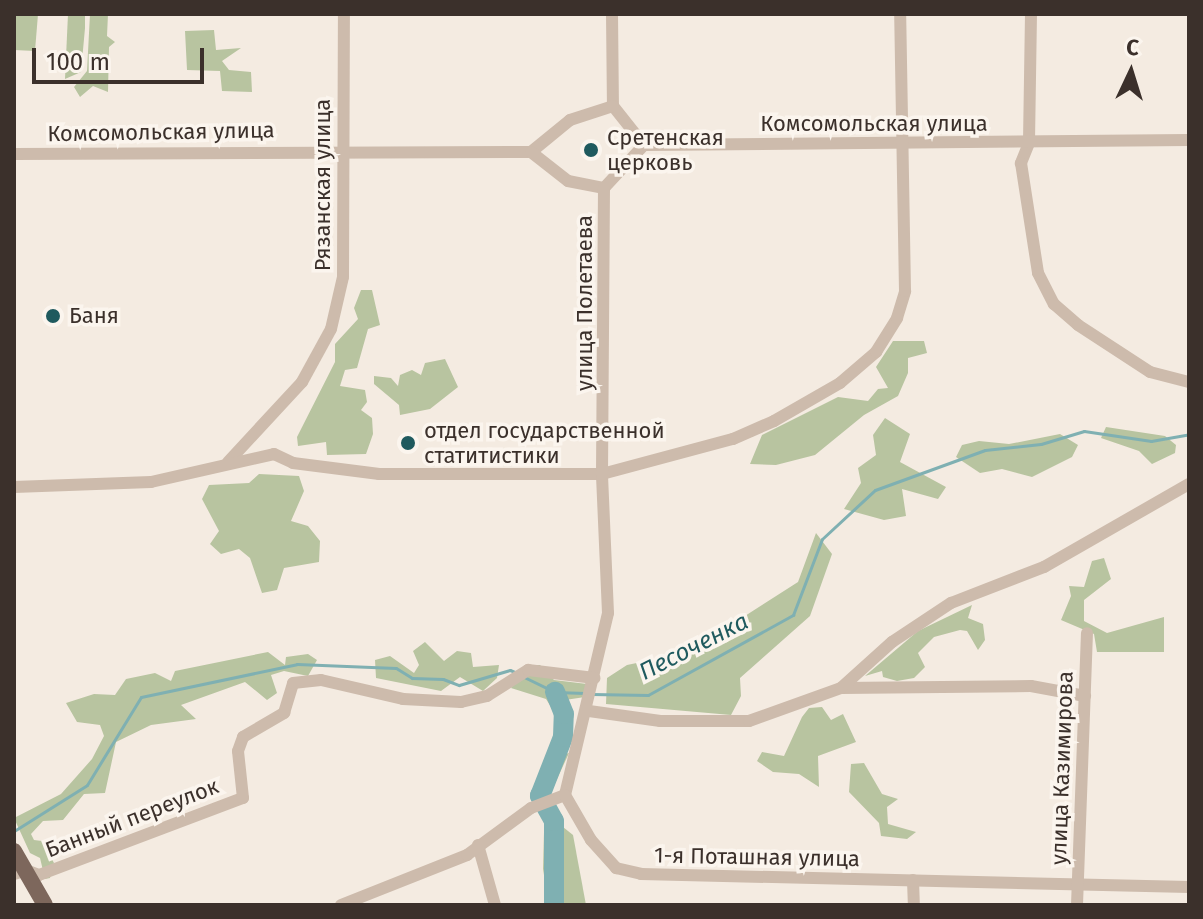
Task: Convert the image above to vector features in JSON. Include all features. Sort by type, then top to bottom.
[{"type":"main road","points":[[14,851],[20,872],[45,905]]},
{"type":"street","name":"Рязанская улица","points":[[228,462],[302,382],[331,329],[343,277],[344,14]]},
{"type":"street","points":[[612,14],[613,106],[644,145],[604,188],[568,181],[531,152],[570,120],[613,106]]},
{"type":"street","points":[[14,487],[151,482],[228,462],[274,454],[293,463],[379,474],[602,474],[760,427],[840,383],[876,352],[897,318],[905,291],[900,14]]},
{"type":"street","points":[[1031,14],[1029,143],[1021,163],[1038,273],[1054,304],[1150,372],[1189,382]]},
{"type":"street","name":"Комсомольская улица","points":[[644,145],[1189,140]]},
{"type":"street","name":"Комсомольская улица","points":[[14,154],[343,150],[531,152]]},
{"type":"street","name":"улица Полетаева","points":[[565,795],[589,711],[608,613],[602,474],[604,188]]},
{"type":"street","points":[[841,688],[892,642],[951,603],[1044,567],[1189,484]]},
{"type":"street","name":"улица Казимирова","points":[[1077,905],[1087,633]]},
{"type":"street","name":"Банный переулок","points":[[20,872],[39,875],[243,798],[238,751],[243,737],[284,713],[293,683],[321,680],[403,699],[461,702],[487,696],[528,670],[595,678]]},
{"type":"street","points":[[589,711],[660,721],[749,721],[841,688],[1031,686],[1085,696]]},
{"type":"street","points":[[341,905],[467,855],[531,808],[565,795]]},
{"type":"street","name":"1-я Поташная улица","points":[[565,795],[591,840],[616,868],[641,874],[1189,887]]},
{"type":"street","points":[[478,845],[495,905]]},
{"type":"street","points":[[913,880],[914,905]]},
{"type":"green space","points":[[14,14],[38,14],[35,51],[14,50]]},
{"type":"green space","points":[[68,14],[85,14],[85,28],[81,72],[65,79]]},
{"type":"green space","points":[[90,14],[108,14],[107,36],[115,42],[109,47],[108,92],[93,86],[80,97],[74,87],[87,71]]},
{"type":"green space","points":[[214,30],[216,50],[241,48],[222,61],[229,70],[251,72],[252,92],[222,91],[220,71],[187,70],[185,31]]},
{"type":"green space","points":[[361,290],[372,290],[380,325],[368,329],[357,368],[345,370],[340,386],[365,390],[367,402],[361,410],[372,418],[373,434],[366,454],[327,455],[326,442],[298,446],[297,437],[335,362],[335,344],[358,319],[354,308]]},
{"type":"green space","points":[[893,341],[924,341],[927,353],[908,358],[908,373],[898,396],[864,415],[815,455],[776,465],[750,464],[762,435],[838,397],[868,401],[878,389],[888,388],[876,367]]},
{"type":"green space","points":[[445,359],[458,387],[430,409],[400,415],[399,405],[374,384],[374,376],[391,378],[398,386],[400,375],[412,370],[421,375],[425,363]]},
{"type":"green space","points":[[885,418],[910,434],[900,462],[946,487],[938,499],[902,489],[906,516],[884,520],[844,509],[861,483],[858,468],[876,455],[873,435]]},
{"type":"green space","points":[[1106,427],[1165,436],[1176,445],[1175,453],[1152,464],[1139,451],[1101,438]]},
{"type":"green space","points":[[1060,434],[1078,445],[1072,457],[1032,477],[1002,469],[980,473],[956,457],[962,445],[979,441],[1009,444]]},
{"type":"green space","points":[[259,474],[299,476],[304,491],[291,521],[308,526],[320,541],[319,562],[284,568],[277,590],[262,593],[250,558],[239,549],[221,554],[210,544],[219,531],[202,499],[209,485],[249,483]]},
{"type":"green space","points":[[816,533],[832,554],[810,616],[740,678],[741,696],[731,715],[606,704],[607,678],[627,665],[656,659],[670,664],[798,582]]},
{"type":"green space","points":[[1104,558],[1111,579],[1084,600],[1084,621],[1107,633],[1164,617],[1164,652],[1097,652],[1094,634],[1061,620],[1071,596],[1069,586],[1084,587],[1092,561]]},
{"type":"green space","points":[[972,605],[968,618],[983,624],[985,640],[978,650],[967,631],[960,630],[934,637],[918,653],[925,667],[914,678],[897,681],[883,677],[882,671],[865,676],[918,631]]},
{"type":"green space","points":[[425,642],[444,661],[457,651],[471,653],[473,667],[499,665],[497,678],[483,691],[460,677],[441,691],[376,678],[375,660],[390,656],[414,673],[419,665],[413,651]]},
{"type":"green space","points":[[268,652],[285,665],[286,657],[308,654],[317,660],[308,676],[284,671],[271,675],[277,693],[267,700],[245,682],[181,705],[196,719],[151,725],[116,742],[105,793],[84,794],[63,820],[43,821],[31,834],[34,840],[42,841],[54,863],[50,878],[45,879],[40,858],[30,853],[14,818],[61,794],[92,759],[104,736],[100,725],[77,722],[66,703],[94,694],[115,695],[126,679],[155,673],[171,681],[175,671]]},
{"type":"green space","points":[[526,665],[540,665],[554,680],[587,684],[585,697],[565,700],[570,711],[566,744],[554,743],[558,718],[546,699],[511,688]]},
{"type":"green space","points":[[822,707],[831,720],[843,714],[856,742],[818,756],[819,787],[799,774],[773,772],[757,761],[762,752],[784,756],[802,717],[809,708]]},
{"type":"green space","points":[[569,753],[551,792],[536,800],[531,797],[549,758]]},
{"type":"green space","points":[[864,763],[882,794],[898,799],[887,807],[888,824],[916,832],[907,839],[881,836],[879,823],[849,792],[851,764]]},
{"type":"green space","points":[[563,827],[573,835],[586,905],[549,905],[543,869],[544,832]]},
{"type":"waterway","name":"Песоченка","points":[[592,694],[648,695],[793,615],[822,539],[875,490],[985,450],[1041,444],[1084,431],[1151,441],[1189,434]]},
{"type":"waterway","name":"Песоченка","points":[[14,831],[87,785],[141,697],[297,664],[396,668],[412,678],[443,679],[459,685],[510,670],[517,673]]},
{"type":"waterway","name":"Песоченка","points":[[524,677],[555,692],[585,693]]},
{"type":"waterway","points":[[554,905],[554,821],[540,796],[563,737],[564,714],[555,692]]},
{"type":"place","name":"Сретенская церковь","points":[[591,150]]},
{"type":"place","name":"Баня","points":[[53,316]]},
{"type":"place","name":"отдел государственной статитистики","points":[[408,443]]}]
